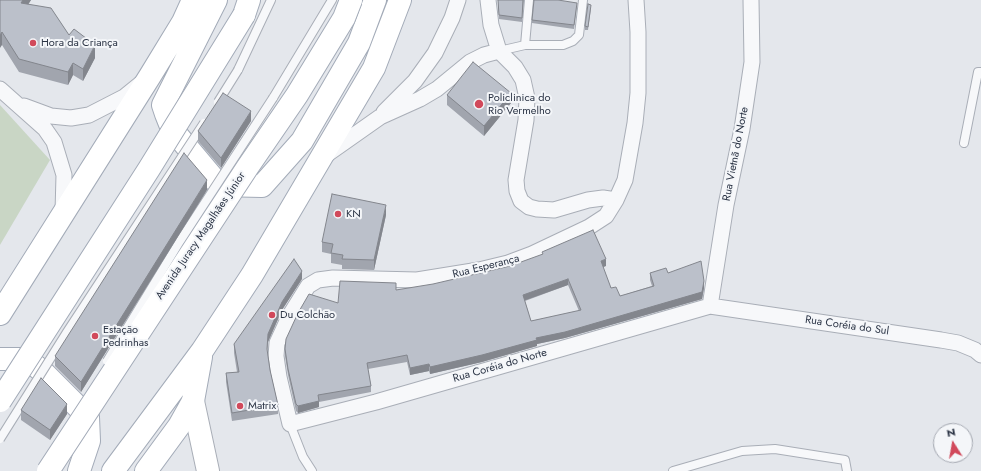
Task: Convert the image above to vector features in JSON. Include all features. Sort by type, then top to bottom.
[{"type":"main road","points":[[0,314],[150,76],[183,22],[193,0]]},
{"type":"main road","points":[[216,0],[163,105],[172,129],[219,185],[255,186],[262,186],[302,141],[359,43],[375,0]]},
{"type":"main road","name":"Avenida Juracy Magalhães Júnior","points":[[48,471],[159,300],[297,95],[344,18],[351,0]]},
{"type":"main road","points":[[114,471],[202,351],[252,275],[374,68],[400,0]]},
{"type":"main road","points":[[0,401],[150,169],[246,7]]},
{"type":"main road","points":[[146,471],[179,426],[193,401],[202,351]]},
{"type":"main road","points":[[0,359],[27,359],[42,371],[88,417],[89,441],[78,471]]},
{"type":"main road","points":[[193,401],[208,471]]},
{"type":"street","points":[[322,157],[380,117],[415,81],[435,53],[452,18],[458,0]]},
{"type":"street","points":[[488,0],[491,25],[499,51],[515,67],[523,80],[527,98],[526,120],[516,180],[517,191],[521,201],[529,207],[554,210],[588,200],[603,198],[616,200]]},
{"type":"street","name":"Rua Esperança","points":[[290,424],[279,377],[276,356],[277,343],[290,314],[308,286],[318,280],[333,278],[417,280],[445,276],[508,263],[532,254],[588,227],[606,216],[616,200],[625,180],[635,123],[638,78],[636,0]]},
{"type":"street","name":"Rua Vietnã do Norte","points":[[710,306],[726,204],[742,129],[752,62],[751,0]]},
{"type":"street","points":[[380,117],[420,100],[470,62],[484,55],[499,51]]},
{"type":"street","points":[[18,104],[51,116],[71,118],[89,115],[124,97],[150,76]]},
{"type":"street","points":[[0,89],[45,129],[54,142],[64,175],[63,212]]},
{"type":"street","name":"Rua Coréia do Sul","points":[[710,306],[958,343],[975,350],[981,355]]},
{"type":"street","name":"Rua Coréia do Norte","points":[[290,424],[376,402],[710,306]]},
{"type":"lane","points":[[0,439],[67,332],[238,70],[271,0]]},
{"type":"lane","points":[[101,372],[176,248],[281,86],[332,0]]},
{"type":"lane","points":[[524,45],[529,0]]},
{"type":"lane","points":[[499,51],[524,45],[563,45],[573,41],[579,35],[583,0]]},
{"type":"lane","points":[[964,144],[978,72],[981,72]]},
{"type":"lane","points":[[71,418],[84,398]]},
{"type":"lane","points":[[290,424],[303,457],[312,471]]},
{"type":"lane","points":[[673,471],[742,451],[775,449],[845,460],[847,471]]},
{"type":"green space","points":[[0,105],[50,160],[0,245]]},
{"type":"building","name":"Hora da Criança","points":[[0,0],[23,0],[21,3],[51,8],[69,35],[74,29],[95,45],[83,69],[73,63],[68,72],[19,59],[2,32],[0,35]]},
{"type":"building","points":[[498,0],[523,0],[522,18],[499,15]]},
{"type":"building","points":[[534,0],[558,0],[577,3],[574,25],[532,20]]},
{"type":"building","points":[[588,4],[591,5],[588,27],[585,26]]},
{"type":"building","name":"Policlinica do Rio Vermelho","points":[[473,62],[511,93],[484,126],[447,95]]},
{"type":"building","points":[[223,93],[251,111],[221,158],[198,131]]},
{"type":"building","points":[[184,153],[207,180],[81,382],[55,356]]},
{"type":"building","points":[[332,194],[386,205],[374,260],[342,259],[343,255],[331,253],[333,244],[322,242]]},
{"type":"building","points":[[593,230],[606,259],[601,261],[611,288],[616,287],[620,296],[654,286],[650,273],[666,268],[668,273],[701,261],[704,281],[702,292],[565,332],[536,338],[537,340],[430,367],[429,364],[410,368],[407,355],[367,363],[371,386],[318,395],[319,401],[298,406],[296,404],[288,369],[285,349],[286,339],[309,294],[338,303],[340,281],[396,283],[396,290],[433,284],[510,266],[543,254],[542,252]],"holes":[[[568,279],[581,310],[531,321],[523,295]]]},
{"type":"building","points":[[294,259],[302,271],[282,302],[268,334],[267,349],[278,405],[232,413],[226,373],[239,372],[234,344]]},
{"type":"building","points":[[41,378],[67,404],[50,430],[21,410]]},
{"type":"place","name":"Hora da Criança","points":[[33,43]]},
{"type":"place","name":"Policlinica do Rio Vermelho","points":[[479,104]]},
{"type":"place","name":"KN","points":[[338,214]]},
{"type":"place","name":"Du Colchão","points":[[272,315]]},
{"type":"place","name":"Estação Pedrinhas","points":[[95,336]]},
{"type":"place","name":"Matrix","points":[[240,406]]}]
